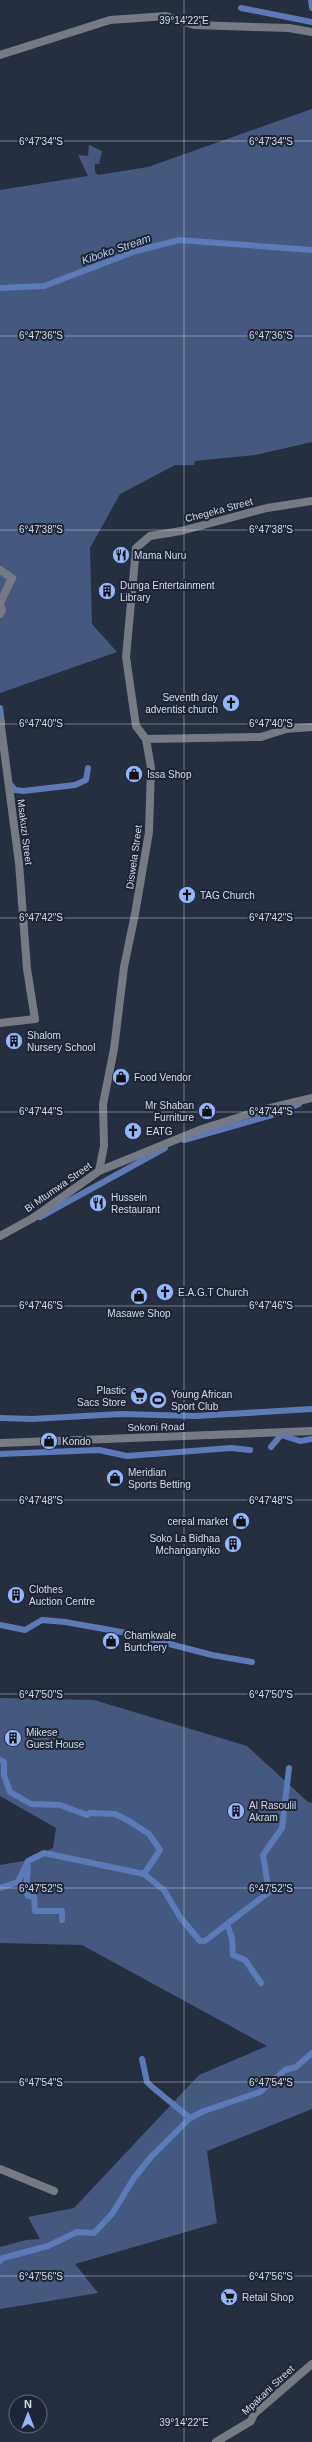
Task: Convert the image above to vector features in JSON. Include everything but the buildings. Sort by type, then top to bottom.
[{"type":"street","points":[[0,55],[110,20],[166,16],[194,25],[289,28],[312,32]]},
{"type":"street","name":"Chegeka Street","points":[[136,548],[150,536],[181,531],[267,508],[312,501]]},
{"type":"street","name":"Diswela Street","points":[[99,1171],[104,1146],[104,1104],[114,1050],[124,967],[135,914],[148,832],[151,768],[146,739],[136,726],[126,657],[136,548]]},
{"type":"street","points":[[0,570],[12,578],[0,605],[2,610],[0,614]]},
{"type":"street","name":"Msakuzi Street","points":[[0,719],[19,863],[27,970],[35,1019],[0,1023]]},
{"type":"street","points":[[146,739],[261,737],[286,730],[312,727]]},
{"type":"street","name":"Bi Mtumwa Street","points":[[0,1236],[33,1218],[99,1171],[202,1129],[262,1110],[312,1098]]},
{"type":"street","name":"Sokoni Road","points":[[0,1443],[75,1438],[186,1437],[312,1431]]},
{"type":"street","points":[[0,2169],[54,2191]]},
{"type":"street","name":"Mpakani Street","points":[[216,2442],[250,2421],[254,2414],[312,2364]]},
{"type":"shaded area","points":[[312,109],[312,442],[255,455],[195,461],[194,465],[175,465],[120,494],[90,548],[92,624],[117,652],[0,693],[0,190],[88,176],[78,155],[88,156],[89,145],[102,151],[99,164],[95,164],[95,172],[98,175],[148,167]]},
{"type":"shaded area","points":[[0,1698],[94,1700],[247,1746],[308,1802],[312,1803],[312,2109],[207,2151],[217,2223],[75,2264],[98,2293],[0,2309],[0,2247],[26,2240],[40,2239],[28,2217],[74,2208],[199,2075],[267,2046],[82,1945],[0,1943],[0,1865],[29,1860],[53,1848],[56,1828],[0,1796]]},
{"type":"waterway","points":[[311,0],[312,8]]},
{"type":"waterway","points":[[241,8],[312,22]]},
{"type":"waterway","name":"Kiboko Stream","points":[[0,288],[44,286],[136,251],[179,240],[312,250]]},
{"type":"waterway","points":[[0,708],[2,723]]},
{"type":"waterway","points":[[10,784],[15,790],[23,791],[75,785],[86,780],[88,768]]},
{"type":"waterway","points":[[184,1140],[272,1115],[299,1104]]},
{"type":"waterway","points":[[40,1217],[165,1148]]},
{"type":"waterway","points":[[0,1418],[32,1419],[120,1414],[196,1416],[312,1409]]},
{"type":"waterway","points":[[271,1447],[281,1435],[300,1441],[312,1439]]},
{"type":"waterway","points":[[0,1454],[99,1450],[127,1456],[231,1448],[250,1450]]},
{"type":"waterway","points":[[0,1625],[25,1630],[42,1620],[65,1622],[127,1633],[212,1655],[252,1662]]},
{"type":"waterway","points":[[0,1760],[4,1762],[4,1775],[10,1792],[31,1804],[60,1805],[87,1815],[90,1813],[115,1814],[149,1834],[160,1850],[144,1874],[164,1890],[180,1917],[200,1941],[205,1941],[227,1924],[232,1938],[233,1955],[245,1960],[261,1983]]},
{"type":"waterway","points":[[227,1924],[269,1892],[263,1855],[282,1828],[289,1768]]},
{"type":"waterway","points":[[0,1888],[18,1882],[28,1861],[44,1853],[144,1874]]},
{"type":"waterway","points":[[28,1866],[26,1890],[28,1896],[34,1897],[35,1911],[62,1911],[62,1920]]},
{"type":"waterway","points":[[142,2059],[147,2082],[190,2118],[204,2111],[260,2092],[285,2070],[296,2067],[312,2053]]},
{"type":"waterway","points":[[0,2261],[3,2258],[48,2246],[77,2232],[94,2233],[112,2214],[134,2178],[151,2157],[190,2118]]},
{"type":"place","name":"Mama Nuru","points":[[121,555]]},
{"type":"place","name":"Dunga Entertainment Library","points":[[107,591]]},
{"type":"place","name":"Seventh day adventist church","points":[[231,703]]},
{"type":"place","name":"Issa Shop","points":[[134,774]]},
{"type":"place","name":"TAG Church","points":[[187,895]]},
{"type":"place","name":"Shalom Nursery School","points":[[14,1041]]},
{"type":"place","name":"Food Vendor","points":[[121,1077]]},
{"type":"place","name":"Mr Shaban Furniture","points":[[207,1111]]},
{"type":"place","name":"EATG","points":[[133,1131]]},
{"type":"place","name":"Hussein Restaurant","points":[[98,1203]]},
{"type":"place","name":"E.A.G.T Church","points":[[165,1292]]},
{"type":"place","name":"Masawe Shop","points":[[139,1296]]},
{"type":"place","name":"Plastic Sacs Store","points":[[139,1396]]},
{"type":"place","name":"Young African Sport Club","points":[[158,1400]]},
{"type":"place","name":"Kondo","points":[[49,1441]]},
{"type":"place","name":"Meridian Sports Betting","points":[[115,1478]]},
{"type":"place","name":"cereal market","points":[[241,1521]]},
{"type":"place","name":"Soko La Bidhaa Mchanganyiko","points":[[233,1544]]},
{"type":"place","name":"Clothes Auction Centre","points":[[16,1595]]},
{"type":"place","name":"Chamkwale Burtchery","points":[[111,1641]]},
{"type":"place","name":"Mikese Guest House","points":[[13,1738]]},
{"type":"place","name":"Al Rasoulil Akram","points":[[236,1811]]},
{"type":"place","name":"Retail Shop","points":[[229,2297]]}]
